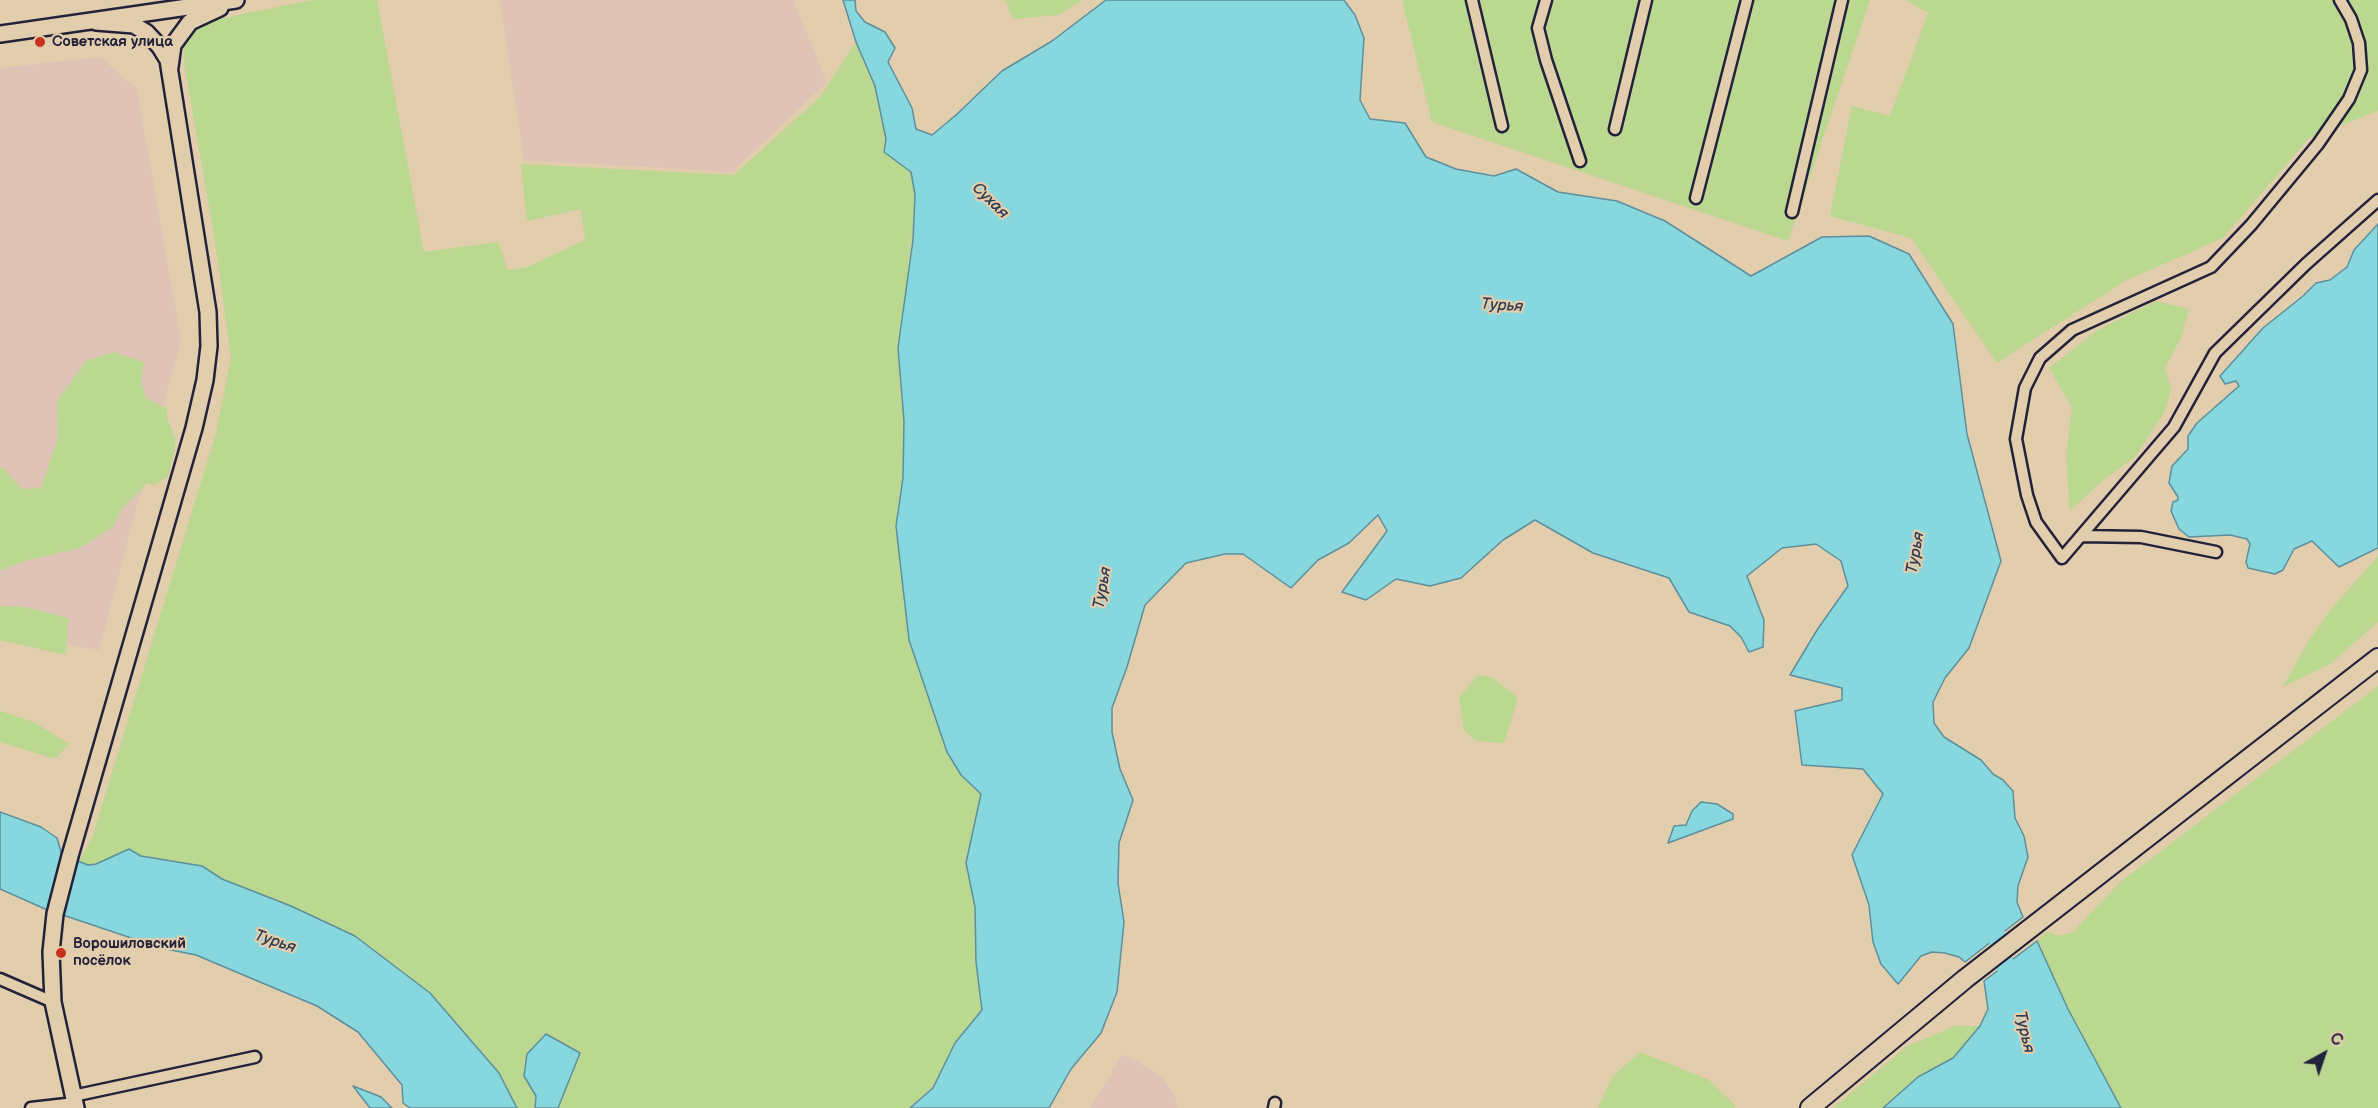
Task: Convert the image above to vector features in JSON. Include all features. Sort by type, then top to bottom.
[{"type":"highway","points":[[1810,1108],[1965,979],[2378,658]]},
{"type":"main road","points":[[0,34],[237,0]]},
{"type":"main road","points":[[170,76],[174,45],[190,22],[237,0]]},
{"type":"main road","points":[[75,1102],[53,1002],[51,952],[55,914],[194,428],[205,380],[209,346],[208,312],[168,60],[147,33],[134,25],[96,22]]},
{"type":"street","points":[[1472,0],[1502,126]]},
{"type":"street","points":[[1546,0],[1538,28],[1546,60],[1580,161]]},
{"type":"street","points":[[1615,129],[1646,0]]},
{"type":"street","points":[[1696,198],[1747,0]]},
{"type":"street","points":[[1792,212],[1842,0]]},
{"type":"street","points":[[2340,0],[2351,19],[2359,43],[2361,70],[2349,99],[2324,135],[2258,216],[2211,267],[2072,330],[2040,358],[2025,388],[2016,439],[2027,495],[2036,522],[2062,558],[2174,427],[2215,353],[2306,264],[2378,200]]},
{"type":"street","points":[[2081,536],[2141,537],[2216,552]]},
{"type":"street","points":[[0,979],[53,1002]]},
{"type":"street","points":[[31,1108],[75,1102],[255,1057]]},
{"type":"shaded area","points":[[500,0],[793,0],[827,82],[732,172],[524,160]]},
{"type":"shaded area","points":[[100,57],[137,89],[181,340],[99,650],[0,633],[0,68]]},
{"type":"shaded area","points":[[1123,1054],[1156,1072],[1164,1079],[1179,1105],[1176,1108],[1090,1108]]},
{"type":"green space","points":[[312,0],[377,0],[424,252],[498,242],[508,270],[527,267],[585,240],[581,209],[527,221],[521,164],[734,175],[820,97],[856,42],[875,86],[886,139],[884,152],[911,172],[915,195],[900,392],[904,421],[903,478],[896,526],[901,563],[934,713],[947,752],[961,775],[981,794],[966,863],[975,907],[976,962],[982,1011],[955,1043],[933,1088],[910,1108],[558,1108],[580,1053],[524,1076],[536,1096],[535,1108],[517,1108],[499,1073],[430,993],[355,936],[291,906],[222,879],[202,866],[141,856],[129,849],[96,864],[88,865],[79,861],[92,838],[216,433],[231,358],[214,235],[184,63],[184,41],[194,27],[209,21]]},
{"type":"green space","points":[[1005,0],[1083,0],[1058,15],[1013,19]]},
{"type":"green space","points":[[1402,0],[1870,0],[1788,241],[1432,122]]},
{"type":"green space","points":[[1906,0],[2378,0],[2378,111],[2309,138],[2223,238],[2125,281],[1997,363],[1911,238],[1830,216],[1852,106],[1890,116],[1928,13]]},
{"type":"green space","points":[[2155,301],[2189,309],[2181,338],[2165,368],[2171,389],[2165,411],[2135,457],[2101,482],[2070,511],[2066,456],[2072,407],[2049,368],[2098,330]]},
{"type":"green space","points":[[114,352],[144,362],[141,382],[146,398],[167,409],[167,417],[175,439],[168,477],[154,485],[147,483],[121,510],[113,527],[80,548],[25,561],[0,571],[0,467],[22,489],[41,488],[58,437],[57,401],[86,361]]},
{"type":"green space","points":[[2378,556],[2378,622],[2330,664],[2283,687],[2309,640],[2331,609]]},
{"type":"green space","points":[[0,606],[26,607],[68,618],[66,655],[0,640]]},
{"type":"green space","points":[[1478,675],[1493,678],[1518,698],[1504,743],[1476,741],[1464,730],[1459,697]]},
{"type":"green space","points":[[2378,686],[2378,1108],[2121,1108],[2068,1009],[2037,941],[2048,931],[2058,936],[2073,932],[2119,883]]},
{"type":"green space","points":[[0,711],[34,722],[69,744],[55,759],[0,742]]},
{"type":"green space","points":[[1954,1026],[1980,1026],[1953,1058],[1918,1077],[1883,1108],[1833,1108],[1906,1047]]},
{"type":"green space","points":[[1640,1052],[1709,1080],[1736,1106],[1734,1108],[1598,1108],[1612,1077]]},
{"type":"water","name":"Сухая","points":[[843,0],[855,0],[856,11],[865,22],[885,32],[895,48],[888,62],[912,108],[916,129],[932,135],[1002,71],[1052,41],[1106,0],[1344,0],[1355,15],[1364,38],[1360,100],[1370,119],[1405,123],[1426,157],[1456,169],[1494,176],[1516,169],[1558,192],[1617,201],[1665,221],[1751,276],[1822,237],[1869,236],[1909,254],[1953,324],[1967,434],[2001,561],[1969,648],[1945,678],[1933,702],[1934,723],[1944,737],[1981,760],[2013,791],[2015,818],[2024,836],[2028,857],[2018,886],[2017,902],[2023,917],[1965,962],[1959,957],[1932,952],[1921,956],[1898,984],[1881,964],[1873,942],[1869,905],[1852,855],[1883,794],[1863,769],[1802,765],[1795,711],[1842,700],[1842,688],[1790,675],[1817,630],[1848,586],[1841,561],[1816,544],[1782,548],[1747,576],[1764,620],[1763,647],[1749,652],[1741,637],[1730,626],[1689,612],[1669,578],[1593,553],[1535,520],[1503,540],[1461,578],[1430,586],[1396,579],[1366,600],[1342,592],[1387,531],[1378,515],[1349,543],[1318,560],[1291,588],[1243,554],[1225,554],[1186,563],[1145,605],[1112,708],[1112,732],[1120,769],[1133,800],[1119,843],[1118,883],[1124,922],[1117,992],[1101,1033],[1071,1069],[1049,1108],[910,1108],[933,1088],[955,1043],[982,1010],[976,962],[975,907],[966,863],[981,794],[961,775],[947,752],[909,640],[896,526],[903,478],[904,421],[898,348],[913,240],[915,195],[911,172],[884,152],[886,139],[875,86],[856,42]]},
{"type":"water","points":[[2378,224],[2378,548],[2339,567],[2312,541],[2294,549],[2283,570],[2275,574],[2248,568],[2246,562],[2250,544],[2247,539],[2230,535],[2189,537],[2179,529],[2171,511],[2173,502],[2178,500],[2169,483],[2172,466],[2188,449],[2188,436],[2197,423],[2239,386],[2236,381],[2225,384],[2220,376],[2263,328],[2316,283],[2330,280],[2347,267],[2354,250]]},
{"type":"water","points":[[1701,802],[1717,804],[1733,814],[1733,819],[1668,843],[1674,826],[1686,825],[1692,811]]},
{"type":"water","points":[[0,812],[41,827],[57,838],[62,855],[88,865],[96,864],[129,849],[141,856],[202,866],[222,879],[291,906],[355,936],[430,993],[499,1073],[517,1108],[410,1108],[403,1103],[402,1085],[358,1032],[317,1006],[196,955],[161,948],[45,909],[0,889]]},
{"type":"water","points":[[2037,941],[2068,1009],[2121,1108],[1883,1108],[1918,1077],[1953,1058],[1980,1026],[1988,1009],[1984,981]]},
{"type":"water","points":[[546,1034],[580,1053],[558,1108],[535,1108],[536,1096],[524,1076],[527,1054]]},
{"type":"water","points":[[353,1086],[381,1097],[392,1108],[370,1108]]},
{"type":"waterway","name":"Турья","points":[[1990,914],[2012,988]]},
{"type":"place","name":"Советская улица","points":[[40,42]]},
{"type":"place","name":"Ворошиловский посёлок","points":[[61,953]]}]
